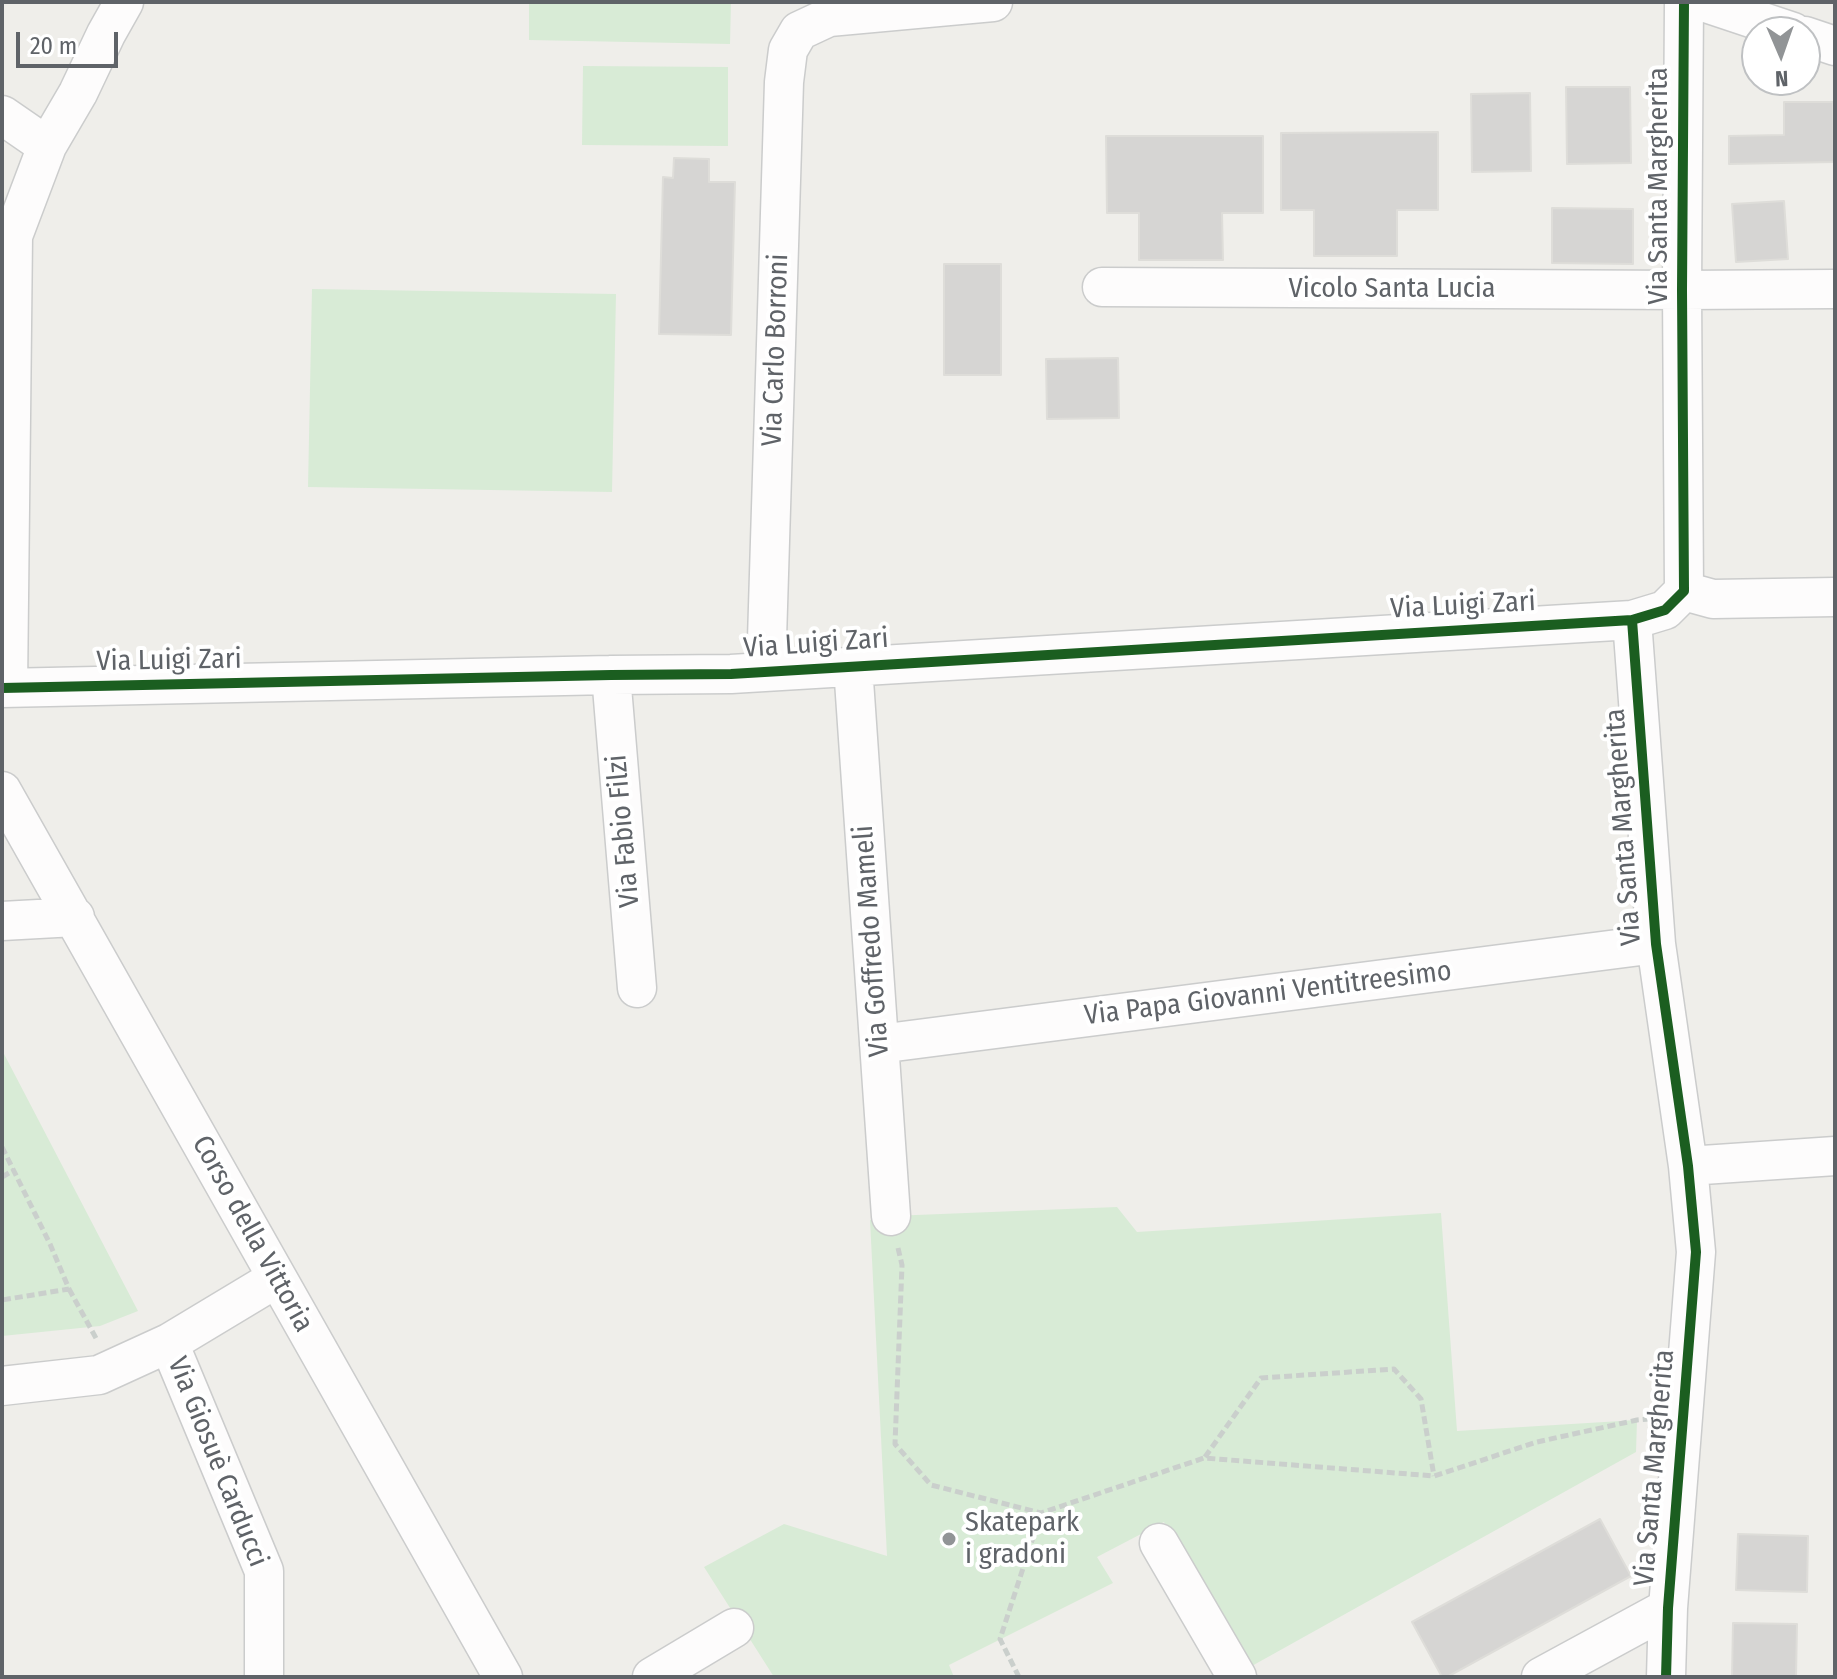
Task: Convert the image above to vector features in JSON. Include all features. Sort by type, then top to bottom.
[{"type":"street","points":[[5,688],[13,236],[47,146],[124,2]]},
{"type":"street","name":"Via Carlo Borroni","points":[[766,672],[784,82],[788,50],[799,31],[829,17],[993,2]]},
{"type":"street","name":"Via Santa Margherita","points":[[1684,2],[1684,591]]},
{"type":"street","points":[[1703,2],[1745,16]]},
{"type":"street","points":[[2,115],[47,146]]},
{"type":"street","name":"Vicolo Santa Lucia","points":[[1102,287],[1835,289]]},
{"type":"street","points":[[1632,620],[1665,610],[1684,591],[1713,599],[1835,597]]},
{"type":"street","name":"Via Santa Margherita","points":[[1632,620],[1656,944],[1688,1166],[1696,1252],[1668,1608],[1666,1677]]},
{"type":"street","name":"Via Luigi Zari","points":[[5,688],[731,674],[1632,620]]},
{"type":"street","name":"Via Goffredo Mameli","points":[[853,666],[891,1216]]},
{"type":"street","name":"Via Fabio Filzi","points":[[611,675],[637,988]]},
{"type":"street","name":"Corso della Vittoria","points":[[2,791],[503,1677]]},
{"type":"street","points":[[2,921],[75,917]]},
{"type":"street","name":"Via Papa Giovanni Ventitreesimo","points":[[879,1044],[1656,944]]},
{"type":"street","points":[[1688,1166],[1835,1156]]},
{"type":"street","points":[[2,1386],[99,1375],[169,1343],[277,1278]]},
{"type":"street","name":"Via Giosuè Carducci","points":[[169,1343],[264,1571],[264,1677]]},
{"type":"street","points":[[1159,1543],[1237,1677]]},
{"type":"street","points":[[1541,1677],[1668,1608]]},
{"type":"street","points":[[652,1677],[734,1628]]},
{"type":"path","points":[[2,1147],[69,1289],[113,1369]]},
{"type":"path","points":[[2,1177],[14,1170]]},
{"type":"path","points":[[891,1216],[902,1265],[895,1444],[931,1485],[1041,1513],[1204,1458],[1434,1476],[1537,1442],[1637,1420],[1683,1416]]},
{"type":"path","points":[[2,1300],[69,1289]]},
{"type":"path","points":[[1204,1458],[1261,1378],[1394,1369],[1421,1399],[1434,1476]]},
{"type":"path","points":[[1019,1677],[1000,1639],[1041,1513]]},
{"type":"green space","points":[[529,2],[731,2],[730,44],[529,40]]},
{"type":"green space","points":[[583,66],[728,67],[728,146],[582,145]]},
{"type":"green space","points":[[312,289],[616,294],[612,492],[308,487]]},
{"type":"green space","points":[[2,1052],[138,1311],[100,1326],[2,1336]]},
{"type":"green space","points":[[1117,1207],[1137,1232],[1441,1213],[1457,1431],[1637,1420],[1636,1452],[1250,1667],[1164,1522],[1097,1557],[1113,1583],[949,1665],[954,1677],[774,1677],[704,1567],[784,1524],[887,1556],[870,1220],[891,1216]]},
{"type":"building","points":[[1566,87],[1630,87],[1631,163],[1567,164]]},
{"type":"building","points":[[1530,93],[1531,171],[1472,172],[1471,94]]},
{"type":"building","points":[[1784,102],[1833,102],[1834,162],[1729,164],[1729,136],[1784,135]]},
{"type":"building","points":[[1438,132],[1438,210],[1397,210],[1397,256],[1314,256],[1314,210],[1281,210],[1281,133]]},
{"type":"building","points":[[1106,136],[1263,136],[1263,213],[1222,213],[1223,260],[1139,260],[1139,213],[1107,213]]},
{"type":"building","points":[[674,158],[709,159],[709,182],[735,182],[731,335],[659,334],[663,177],[673,178]]},
{"type":"building","points":[[1784,201],[1788,259],[1736,262],[1732,204]]},
{"type":"building","points":[[1552,208],[1633,209],[1633,264],[1552,263]]},
{"type":"building","points":[[944,264],[1001,264],[1001,375],[944,375]]},
{"type":"building","points":[[1118,358],[1119,418],[1047,419],[1046,359]]},
{"type":"building","points":[[1600,1519],[1631,1576],[1442,1677],[1412,1622]]},
{"type":"building","points":[[1738,1534],[1808,1536],[1807,1592],[1736,1590]]},
{"type":"building","points":[[1733,1623],[1797,1624],[1796,1677],[1732,1677]]},
{"type":"cycle path","points":[[2,688],[731,674],[1632,620],[1665,610],[1684,591],[1684,2]]},
{"type":"cycle path","points":[[1632,620],[1656,944],[1688,1166],[1696,1252],[1668,1608],[1666,1677]]},
{"type":"place","name":"Skatepark i gradoni","points":[[949,1539]]}]
